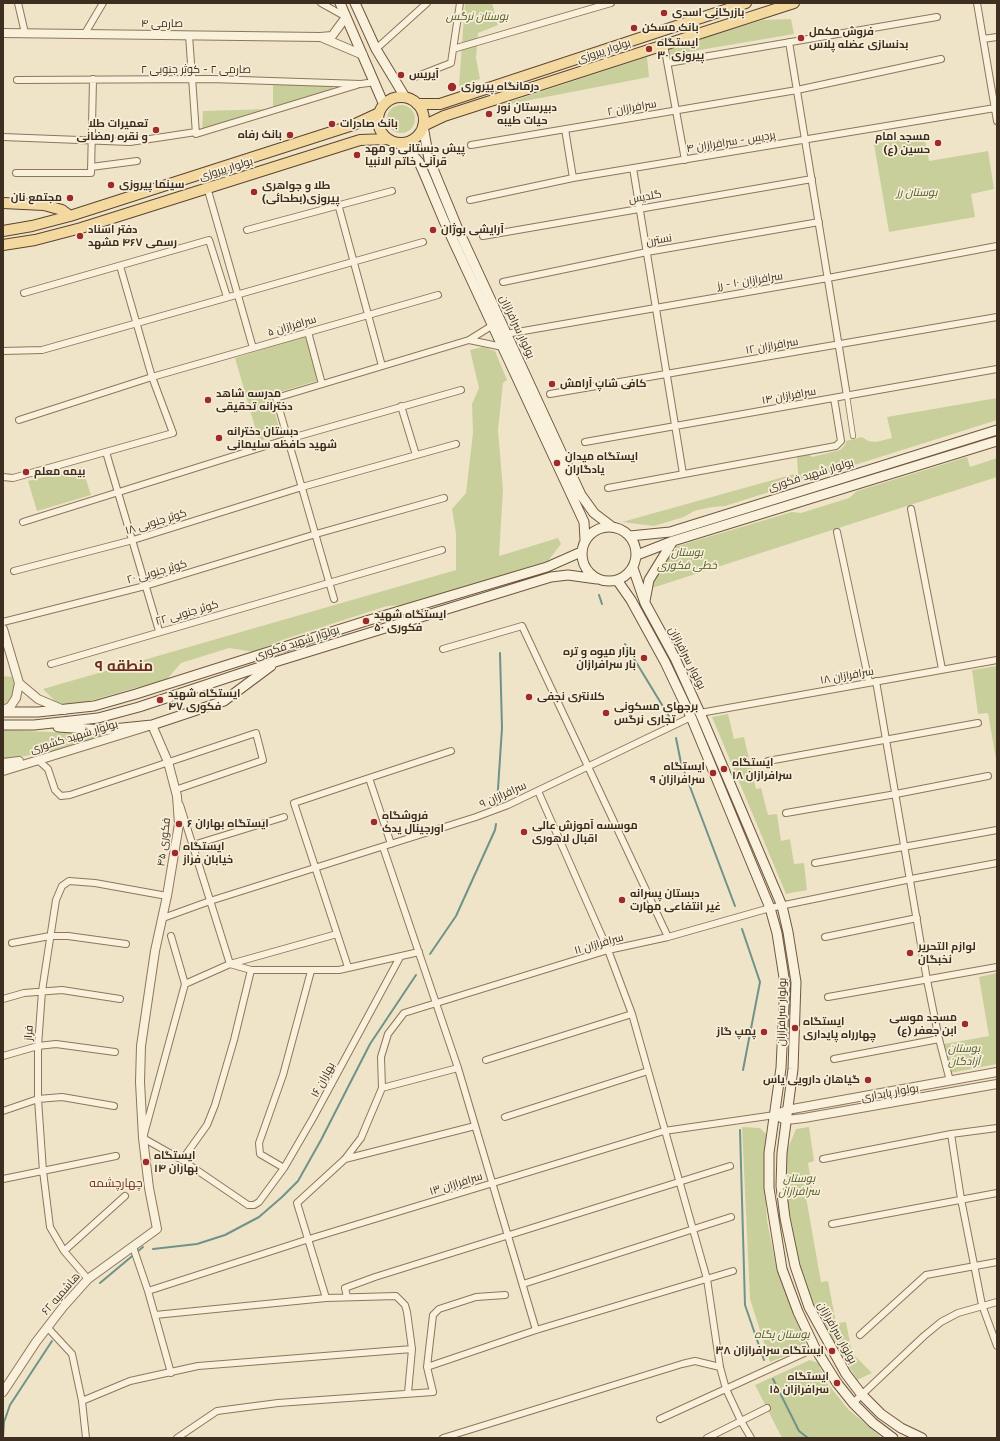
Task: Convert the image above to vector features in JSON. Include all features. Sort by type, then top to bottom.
[{"type":"main road","points":[[340,3],[375,82],[381,109],[379,127],[387,139],[398,143],[411,141],[421,133],[424,114],[417,104],[404,98],[393,99],[381,109]]},
{"type":"main road","name":"بولوار پیروزی","points":[[417,104],[440,104],[746,3]]},
{"type":"main road","name":"بولوار پیروزی","points":[[423,126],[444,116],[794,3]]},
{"type":"main road","points":[[358,4],[376,49],[404,98]]},
{"type":"main road","name":"بولوار پیروزی","points":[[3,231],[32,226],[70,216],[353,125],[381,109]]},
{"type":"main road","name":"بولوار سرافرازان","points":[[423,126],[429,160],[506,334],[581,495],[594,513],[611,526]]},
{"type":"main road","name":"بولوار پیروزی","points":[[3,245],[35,240],[81,228],[360,140],[387,139]]},
{"type":"main road","name":"بولوار سرافرازان","points":[[398,143],[410,152],[418,162],[584,522],[585,540]]},
{"type":"main road","points":[[3,203],[44,205],[62,210],[70,216]]},
{"type":"main road","name":"بولوار شهید فکوری","points":[[630,536],[670,532],[997,430]]},
{"type":"main road","name":"بولوار شهید فکوری","points":[[637,555],[673,541],[997,441]]},
{"type":"main road","points":[[611,526],[621,529],[630,536],[635,545],[637,555],[633,568],[628,574],[617,580],[608,582],[597,579],[588,573],[583,564],[581,552],[585,540],[591,533],[600,528],[611,526]]},
{"type":"main road","points":[[645,602],[649,580],[673,541]]},
{"type":"main road","name":"بولوار شهید فکوری","points":[[3,711],[64,710],[94,706],[366,621],[547,567],[581,552]]},
{"type":"main road","name":"بولوار سرافرازان","points":[[633,568],[645,602],[675,658],[700,713],[782,906],[796,982],[793,1069],[782,1153],[781,1186],[795,1266],[809,1307],[846,1374],[862,1395],[881,1414],[901,1428],[922,1438]]},
{"type":"main road","name":"بولوار شهید فکوری","points":[[3,725],[34,725],[98,718],[139,707],[278,661],[551,577],[568,575],[597,579]]},
{"type":"main road","name":"بولوار سرافرازان","points":[[617,580],[631,600],[665,662],[691,717],[770,908],[776,933],[785,984],[781,1068],[769,1153],[769,1188],[782,1269],[798,1312],[816,1348],[837,1382],[853,1403],[873,1423],[893,1438]]},
{"type":"main road","points":[[34,725],[103,730],[152,725],[224,702],[278,661]]},
{"type":"street","points":[[18,3],[25,33]]},
{"type":"street","points":[[84,35],[103,3]]},
{"type":"street","points":[[320,37],[332,36],[346,17],[321,3]]},
{"type":"street","points":[[415,77],[451,63],[460,3]]},
{"type":"street","points":[[453,49],[610,3]]},
{"type":"street","points":[[977,3],[997,120]]},
{"type":"street","points":[[376,49],[425,4]]},
{"type":"street","points":[[668,63],[937,17]]},
{"type":"street","name":"صارمی ۴","points":[[3,33],[320,37]]},
{"type":"street","points":[[189,35],[196,133]]},
{"type":"street","points":[[320,37],[363,54]]},
{"type":"street","points":[[983,39],[997,37]]},
{"type":"street","points":[[789,42],[853,436]]},
{"type":"street","points":[[664,45],[685,160]]},
{"type":"street","name":"سرافرازان ۲","points":[[471,145],[797,90],[941,58]]},
{"type":"street","points":[[91,170],[93,79]]},
{"type":"street","name":"صارمی ۲ - کوثر جنوبی ۲","points":[[17,80],[211,79],[361,84],[375,82]]},
{"type":"street","points":[[3,137],[92,142],[130,142],[196,133],[361,84]]},
{"type":"street","name":"پردیس - سرافرازان ۴","points":[[470,200],[573,178],[995,108]]},
{"type":"street","points":[[565,129],[573,178]]},
{"type":"street","points":[[16,173],[91,170],[137,161]]},
{"type":"street","points":[[633,168],[683,474]]},
{"type":"street","name":"گلدیس","points":[[483,236],[812,179]]},
{"type":"street","points":[[207,187],[252,348]]},
{"type":"street","points":[[247,230],[338,204],[392,191]]},
{"type":"street","points":[[338,204],[382,366]]},
{"type":"street","name":"نسترن","points":[[503,282],[647,252],[819,222]]},
{"type":"street","points":[[24,293],[208,240],[227,297]]},
{"type":"street","points":[[3,351],[42,350],[424,242]]},
{"type":"street","name":"سرافرازان ۱۰ - رز","points":[[506,334],[828,278],[997,246]]},
{"type":"street","points":[[3,477],[13,478],[172,433],[152,377],[138,322],[120,266]]},
{"type":"street","name":"سرافرازان ۵","points":[[19,420],[152,377],[438,295]]},
{"type":"street","name":"سرافرازان ۱۲","points":[[550,394],[997,317]]},
{"type":"street","points":[[334,599],[276,398],[470,340],[493,324]]},
{"type":"street","points":[[308,332],[322,384]]},
{"type":"street","points":[[470,340],[503,347]]},
{"type":"street","name":"سرافرازان ۱۴","points":[[585,442],[997,369]]},
{"type":"street","points":[[23,522],[288,439],[461,390]]},
{"type":"street","points":[[608,488],[836,446],[842,441],[834,398]]},
{"type":"street","points":[[401,406],[416,455]]},
{"type":"street","name":"کوثر جنوبی ۱۸","points":[[14,571],[133,540],[302,487],[456,444]]},
{"type":"street","points":[[106,452],[159,631]]},
{"type":"street","name":"کوثر جنوبی ۲۰","points":[[3,622],[145,586],[316,534],[444,498]]},
{"type":"street","points":[[911,509],[942,669]]},
{"type":"street","points":[[837,532],[869,682]]},
{"type":"street","name":"کوثر جنوبی ۲۲","points":[[51,664],[159,631],[442,550]]},
{"type":"street","points":[[443,649],[522,626],[668,937]]},
{"type":"street","points":[[3,711],[10,707],[16,698],[19,683],[4,634]]},
{"type":"street","name":"سرافرازان ۱۸","points":[[700,713],[997,660]]},
{"type":"street","points":[[876,681],[911,879],[927,980],[939,1039],[950,1081]]},
{"type":"street","points":[[19,683],[38,699],[64,710]]},
{"type":"street","name":"سرافرازان ۹","points":[[163,918],[210,901],[476,818],[538,791],[691,717]]},
{"type":"street","points":[[768,761],[978,724]]},
{"type":"street","name":"بولوار شهید کشوری","points":[[3,770],[152,725]]},
{"type":"street","name":"فکوری ۴۵","points":[[152,725],[168,762],[176,793],[179,824],[163,918],[154,958],[141,1046],[140,1082],[143,1138],[149,1188],[157,1229]]},
{"type":"street","points":[[3,763],[34,757],[48,769],[56,790],[61,796],[70,795],[256,733],[264,760],[176,793],[230,964]]},
{"type":"street","points":[[348,967],[294,803],[451,752]]},
{"type":"street","points":[[786,813],[988,776]]},
{"type":"street","points":[[370,778],[391,844]]},
{"type":"street","points":[[538,791],[608,950],[632,1014],[678,1181],[707,1279],[720,1367],[726,1389],[741,1421],[752,1438]]},
{"type":"street","points":[[193,845],[284,817]]},
{"type":"street","points":[[815,863],[905,848],[997,830]]},
{"type":"street","points":[[383,847],[458,1068],[536,1330]]},
{"type":"street","name":"سرافرازان ۱۱","points":[[382,1088],[381,1057],[388,1034],[404,1013],[608,950],[668,937],[770,908],[997,863]]},
{"type":"street","name":"فراز","points":[[88,1278],[64,1251],[50,1227],[43,1171],[38,1099],[38,1046],[42,991],[56,900],[62,886],[69,881],[94,883],[167,896]]},
{"type":"street","points":[[824,937],[917,918]]},
{"type":"street","points":[[185,984],[230,964],[337,934]]},
{"type":"street","points":[[12,943],[50,936],[68,936],[126,944]]},
{"type":"street","points":[[171,936],[185,984],[143,1138],[182,1160],[206,1125],[215,1105],[234,1040],[251,970]]},
{"type":"street","points":[[230,964],[251,970],[339,970],[419,952]]},
{"type":"street","name":"بهاران ۱۶","points":[[182,1160],[248,1204],[254,1205],[258,1202],[284,1168],[313,1118],[400,957]]},
{"type":"street","points":[[828,997],[997,967]]},
{"type":"street","points":[[284,1168],[260,1154],[258,1149],[283,1075],[310,971]]},
{"type":"street","points":[[3,1000],[24,993],[62,990],[120,999]]},
{"type":"street","points":[[486,1060],[632,1014]]},
{"type":"street","points":[[834,1059],[939,1039]]},
{"type":"street","points":[[3,1056],[38,1046],[56,1044],[115,1052]]},
{"type":"street","points":[[326,1298],[297,1203],[344,1160],[361,1138],[382,1088],[458,1068]]},
{"type":"street","points":[[505,1118],[648,1072]]},
{"type":"street","name":"بولوار پایداری","points":[[775,1115],[787,1110],[997,1072]]},
{"type":"street","name":"بولوار پایداری","points":[[786,1120],[812,1117],[997,1084]]},
{"type":"street","points":[[3,1111],[38,1099],[62,1097],[114,1106]]},
{"type":"street","points":[[775,1115],[786,1120]]},
{"type":"street","name":"سرافرازان ۱۳","points":[[148,1290],[308,1239],[664,1131],[775,1115]]},
{"type":"street","points":[[344,1160],[476,1126]]},
{"type":"street","points":[[823,1159],[951,1134],[997,1128]]},
{"type":"street","points":[[951,1134],[982,1305],[997,1346]]},
{"type":"street","points":[[3,1179],[116,1156]]},
{"type":"street","points":[[347,1297],[345,1288],[678,1181],[730,1166]]},
{"type":"street","points":[[832,1224],[997,1193]]},
{"type":"street","points":[[64,1251],[125,1196]]},
{"type":"street","points":[[523,1284],[692,1228],[732,1217]]},
{"type":"street","name":"هاشمیه ۶۲","points":[[3,1392],[47,1327],[88,1278],[157,1229]]},
{"type":"street","points":[[133,1247],[148,1290],[171,1373]]},
{"type":"street","points":[[860,1335],[926,1275],[997,1262]]},
{"type":"street","points":[[427,1368],[536,1330],[732,1271]]},
{"type":"street","points":[[177,1438],[217,1411],[278,1403],[433,1392],[427,1368],[433,1315],[439,1309],[476,1297],[505,1295]]},
{"type":"street","points":[[155,1315],[326,1298],[396,1296],[405,1305],[412,1349],[408,1393]]},
{"type":"street","points":[[853,1403],[924,1336],[941,1322],[958,1313],[997,1302]]},
{"type":"street","points":[[47,1327],[72,1354],[82,1401],[86,1438]]},
{"type":"street","points":[[660,1419],[816,1348]]},
{"type":"street","points":[[82,1401],[130,1381],[198,1366],[412,1349]]},
{"type":"street","points":[[443,1438],[682,1364],[695,1362],[720,1367]]},
{"type":"street","points":[[707,1438],[767,1408]]},
{"type":"green space","name":"بوستان نرگس","points":[[465,3],[492,3],[498,25],[478,33],[476,58],[480,79],[459,86]]},
{"type":"green space","points":[[791,19],[794,34],[670,55],[669,48],[763,20]]},
{"type":"green space","points":[[647,57],[649,77],[494,107]]},
{"type":"green space","points":[[273,84],[334,85],[331,91],[273,109]]},
{"type":"green space","points":[[401,105],[411,109],[415,119],[411,129],[401,133],[391,129],[387,119],[391,109]]},
{"type":"green space","points":[[270,109],[202,131],[203,111]]},
{"type":"green space","name":"بوستان رز","points":[[924,135],[929,161],[988,151],[994,189],[971,194],[975,217],[889,232],[874,144]]},
{"type":"green space","points":[[310,335],[323,379],[270,395],[281,435],[259,441],[235,358]]},
{"type":"green space","points":[[483,347],[495,351],[507,380],[503,383],[498,430],[503,490],[499,556],[558,538],[561,544],[548,561],[405,605],[387,606],[282,640],[254,652],[229,648],[181,663],[167,679],[86,702],[65,704],[57,703],[43,689],[456,570],[456,534],[452,509],[466,493],[473,433],[472,404],[479,388],[470,350]]},
{"type":"green space","points":[[997,398],[997,420],[725,506],[694,511],[684,517],[654,526],[622,522],[798,473],[797,457],[809,454],[812,457],[840,450],[845,445],[846,441],[862,437],[868,441],[876,442],[892,438],[887,417]]},
{"type":"green space","name":"بوستان خطی فکوری","points":[[967,457],[970,467],[997,458],[997,477],[652,588],[661,567],[674,547],[792,512],[801,513],[849,498],[857,491]]},
{"type":"green space","points":[[82,467],[91,495],[37,511],[28,481]]},
{"type":"green space","points":[[997,666],[997,765],[988,713],[978,714],[972,670]]},
{"type":"green space","points":[[3,676],[12,677],[16,691],[4,705]]},
{"type":"green space","points":[[728,714],[734,739],[744,737],[756,789],[761,788],[768,815],[777,814],[781,841],[790,839],[794,864],[804,863],[807,890],[786,894],[712,717]]},
{"type":"green space","points":[[3,730],[117,735],[44,756],[30,755],[5,760],[3,759]]},
{"type":"green space","name":"بوستان آزادگان","points":[[997,973],[997,1064],[950,1073],[944,1044],[989,1036],[979,977]]},
{"type":"green space","name":"بوستان پگاه","points":[[742,1127],[760,1128],[766,1134],[765,1188],[767,1221],[777,1270],[806,1343],[802,1349],[770,1362],[750,1299]]},
{"type":"green space","name":"بوستان سرافرازان","points":[[809,1127],[814,1161],[808,1163],[813,1194],[806,1197],[821,1282],[828,1281],[836,1323],[846,1322],[852,1353],[872,1373],[857,1380],[813,1305],[799,1265],[789,1218],[786,1186],[786,1153],[796,1129]]},
{"type":"green space","name":"بوستان پگاه","points":[[810,1360],[818,1363],[827,1383],[848,1409],[882,1438],[782,1438],[755,1385]]},
{"type":"waterway","points":[[599,595],[602,604]]},
{"type":"waterway","points":[[625,644],[670,718]]},
{"type":"waterway","points":[[497,804],[502,728],[500,653]]},
{"type":"waterway","points":[[676,738],[681,763],[735,906]]},
{"type":"waterway","points":[[430,954],[456,916],[495,830],[496,824]]},
{"type":"waterway","points":[[742,929],[760,982],[743,1070]]},
{"type":"waterway","points":[[153,1249],[197,1244],[225,1235],[259,1217],[298,1181],[321,1140],[370,1044],[416,975]]},
{"type":"waterway","points":[[740,1130],[745,1305],[764,1360]]},
{"type":"waterway","points":[[100,1283],[143,1247]]},
{"type":"waterway","points":[[3,1438],[4,1422],[10,1405],[52,1341]]},
{"type":"waterway","points":[[773,1379],[799,1431],[808,1438]]},
{"type":"place","name":"بازرگانی اسدی","points":[[664,13]]},
{"type":"place","name":"بانک مسکن","points":[[634,28]]},
{"type":"place","name":"فروش مکمل بدنسازی عضله پلاس","points":[[801,38]]},
{"type":"place","name":"ایستگاه پیروزی ۳۰","points":[[649,49]]},
{"type":"place","name":"آیریس","points":[[401,75]]},
{"type":"place","name":"درمانگاه پیروزی","points":[[452,87]]},
{"type":"place","name":"دبیرستان نور حیات طیبه","points":[[489,114]]},
{"type":"place","name":"بانک صادرات","points":[[332,124]]},
{"type":"place","name":"تعمیرات طلا و نقره رمضانی","points":[[156,130]]},
{"type":"place","name":"بانک رفاه","points":[[290,135]]},
{"type":"place","name":"مسجد امام حسین (ع)","points":[[938,143]]},
{"type":"place","name":"پیش دبستانی و مهد قرآنی خاتم الانبیا","points":[[357,155]]},
{"type":"place","name":"سینما پیروزی","points":[[111,185]]},
{"type":"place","name":"طلا و جواهری پیروزی(بطحائی)","points":[[254,192]]},
{"type":"place","name":"مجتمع نان","points":[[70,198]]},
{"type":"place","name":"آرایشی بوژان","points":[[433,230]]},
{"type":"place","name":"دفتر اسناد رسمی ۴۶۷ مشهد","points":[[80,236]]},
{"type":"place","name":"کافی شاپ آرامش","points":[[552,384]]},
{"type":"place","name":"مدرسه شاهد دخترانه تحقیقی","points":[[208,400]]},
{"type":"place","name":"دبستان دخترانه شهید حافظه سلیمانی","points":[[219,438]]},
{"type":"place","name":"ایستگاه میدان یادگاران","points":[[557,463]]},
{"type":"place","name":"بیمه معلم","points":[[26,472]]},
{"type":"place","name":"ایستگاه شهید فکوری ۵۰","points":[[366,621]]},
{"type":"place","name":"بازار میوه و تره بار سرافرازان","points":[[644,658]]},
{"type":"place","name":"کلانتری نجفی","points":[[529,697]]},
{"type":"place","name":"ایستگاه شهید فکوری ۴۷","points":[[160,700]]},
{"type":"place","name":"برجهای مسکونی تجاری نرگس","points":[[606,713]]},
{"type":"place","name":"ایستگاه سرافرازان ۱۸","points":[[724,769]]},
{"type":"place","name":"ایستگاه سرافرازان ۹","points":[[713,773]]},
{"type":"place","name":"فروشگاه اورجینال یدک","points":[[374,822]]},
{"type":"place","name":"ایستگاه بهاران ۶","points":[[179,824]]},
{"type":"place","name":"موسسه آموزش عالی اقبال لاهوری","points":[[524,832]]},
{"type":"place","name":"ایستگاه خیابان فراز","points":[[175,853]]},
{"type":"place","name":"دبستان پسرانه غیر انتفاعی مهارت","points":[[622,900]]},
{"type":"place","name":"لوازم التحریر نخبگان","points":[[910,953]]},
{"type":"place","name":"مسجد موسی ابن جعفر (ع)","points":[[965,1024]]},
{"type":"place","name":"ایستگاه چهارراه پایداری","points":[[795,1028]]},
{"type":"place","name":"پمپ گاز","points":[[764,1032]]},
{"type":"place","name":"گیاهان دارویی یاس","points":[[868,1080]]},
{"type":"place","name":"ایستگاه بهاران ۱۴","points":[[146,1162]]},
{"type":"place","name":"ایستگاه سرافرازان ۳۸","points":[[832,1351]]},
{"type":"place","name":"ایستگاه سرافرازان ۱۵","points":[[837,1383]]},
{"type":"district","name":"منطقه ۹","points":[[124,667]]},
{"type":"district","name":"چهارچشمه","points":[[116,1183]]}]
